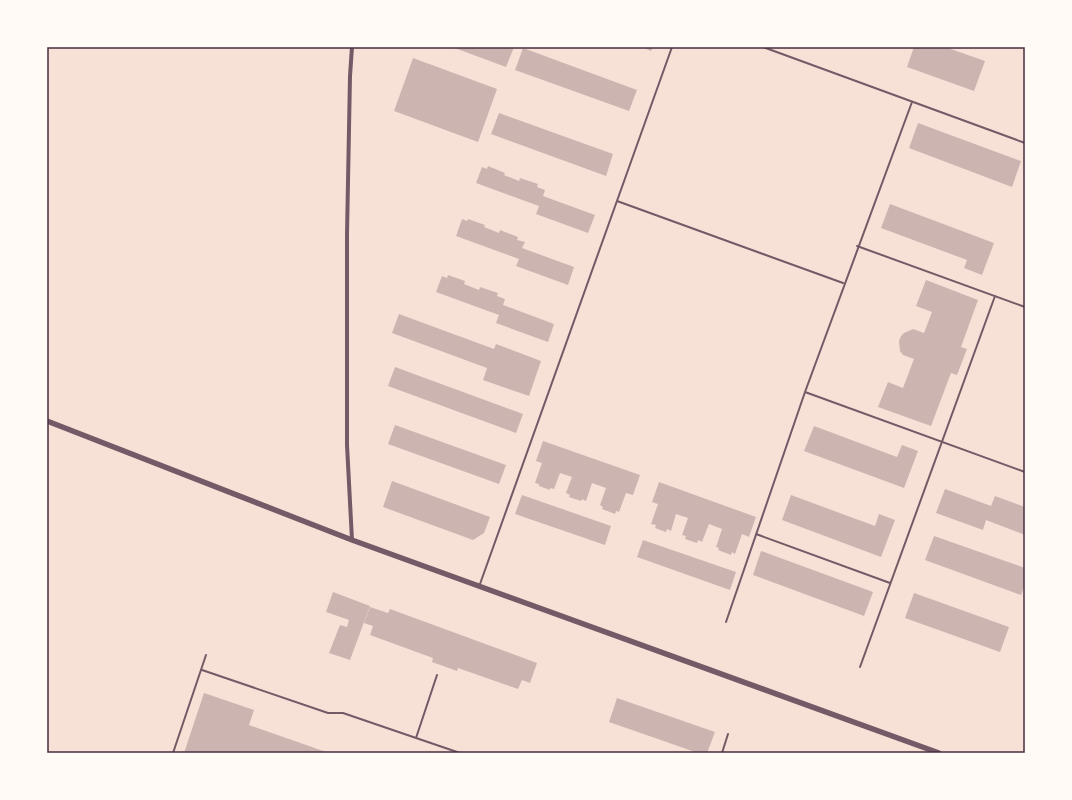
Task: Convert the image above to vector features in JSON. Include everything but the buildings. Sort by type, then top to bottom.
[{"type":"street","points":[[352,47],[347,226],[347,430],[352,540]]},
{"type":"street","points":[[47,421],[352,540],[939,753]]},
{"type":"lane","points":[[479,586],[672,47]]},
{"type":"lane","points":[[763,47],[1025,143]]},
{"type":"lane","points":[[726,622],[857,246],[912,102]]},
{"type":"lane","points":[[617,200],[844,283]]},
{"type":"lane","points":[[857,246],[1025,307]]},
{"type":"lane","points":[[860,667],[994,296]]},
{"type":"lane","points":[[805,392],[1025,472]]},
{"type":"lane","points":[[756,534],[890,583]]},
{"type":"lane","points":[[173,753],[206,655]]},
{"type":"lane","points":[[202,670],[328,713],[343,713],[460,753]]},
{"type":"lane","points":[[416,738],[438,675]]},
{"type":"lane","points":[[722,753],[728,734]]}]
